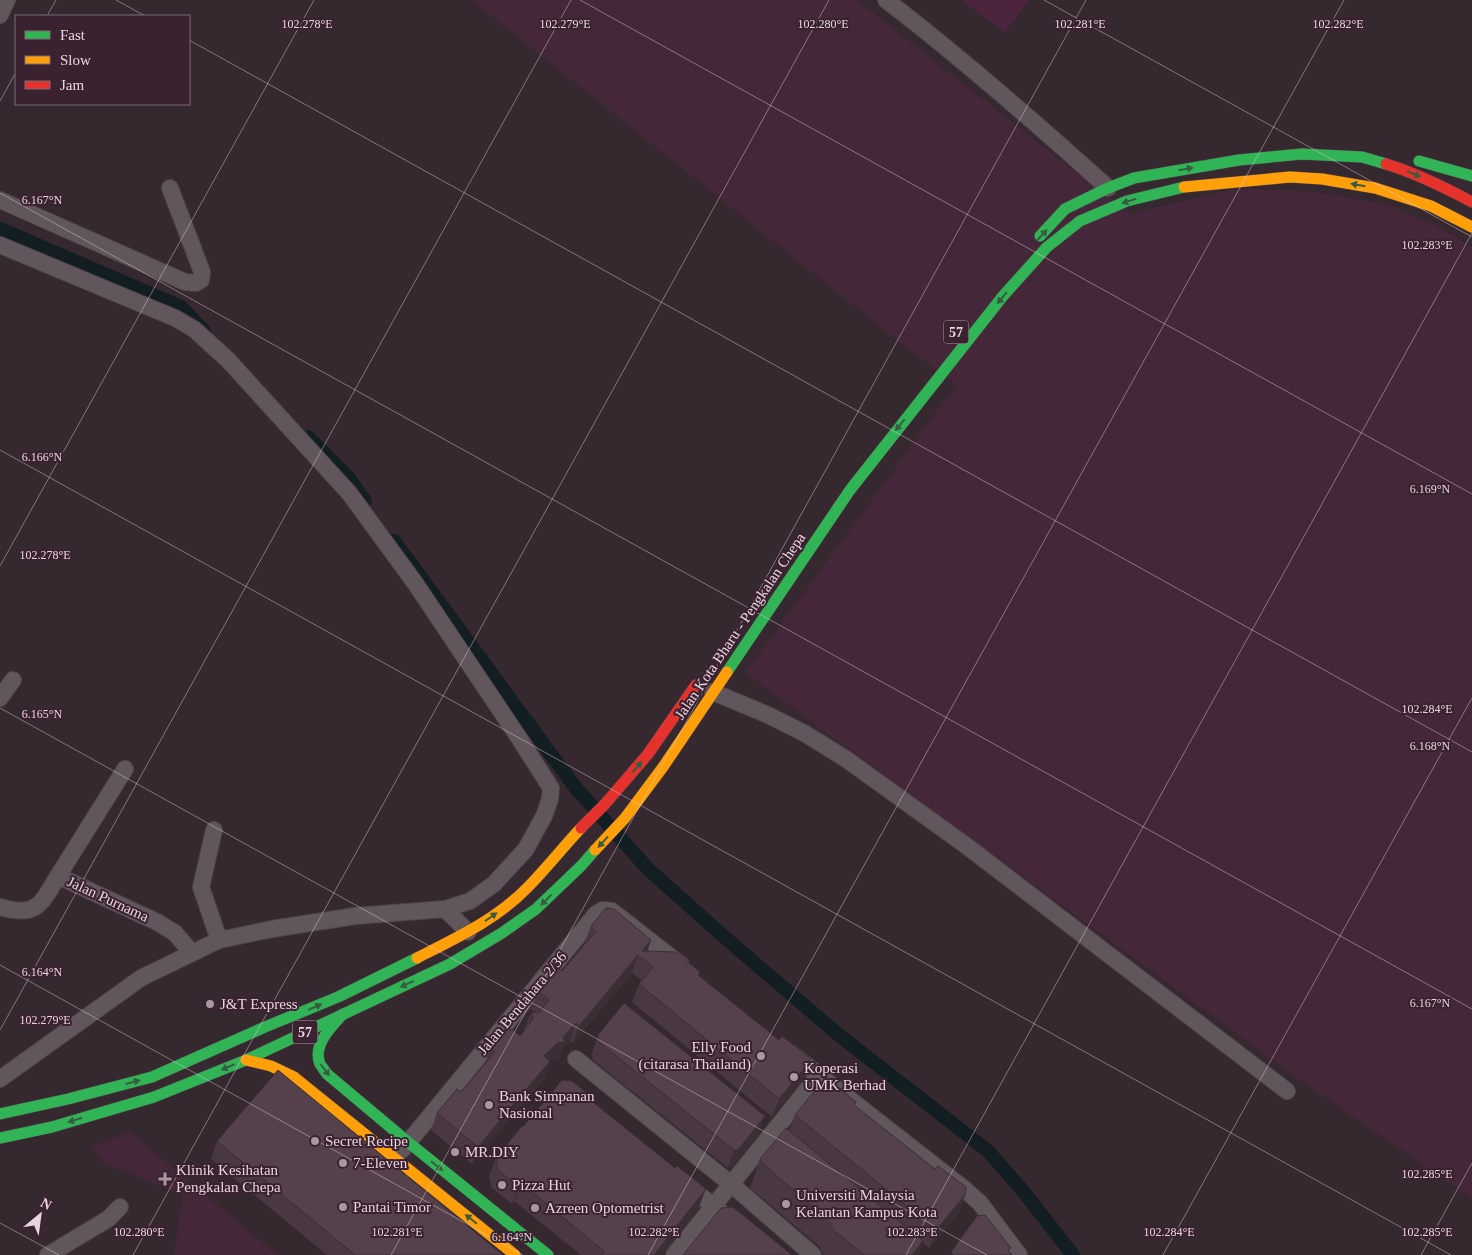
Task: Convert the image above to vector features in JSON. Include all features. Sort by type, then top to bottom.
[{"type":"main road","points":[[1031,246],[1066,209],[1108,188],[1134,178],[1239,160],[1302,154],[1362,157],[1395,156]]},
{"type":"main road","points":[[1362,157],[1403,169],[1439,184],[1472,202]]},
{"type":"main road","points":[[1412,158],[1472,176]]},
{"type":"main road","name":"Jalan Kota Bharu - Pengkalan Chepa","points":[[0,1138],[52,1127],[154,1097],[246,1060],[450,964],[502,933],[536,909],[581,866],[624,818],[662,767],[872,460],[1003,296],[1047,248],[1080,222],[1127,201],[1179,187],[1290,177],[1322,179],[1376,188],[1431,206],[1472,227]]},
{"type":"main road","name":"Jalan Kota Bharu - Pengkalan Chepa","points":[[0,1114],[68,1099],[152,1077],[338,997],[468,932],[492,917],[526,889],[648,754],[703,676]]},
{"type":"main road","points":[[343,1013],[328,1030],[321,1042],[318,1053],[320,1063],[327,1074],[548,1255]]},
{"type":"main road","points":[[246,1060],[263,1062],[277,1067],[294,1077],[515,1255]]},
{"type":"street","points":[[0,15],[7,0]]},
{"type":"street","points":[[886,0],[914,21],[1062,146],[1108,188]]},
{"type":"street","points":[[0,200],[185,282],[196,283],[201,280],[202,272],[170,188]]},
{"type":"street","points":[[0,245],[178,319],[194,329],[228,360],[350,494],[420,591],[551,788],[550,799],[544,816],[526,849],[494,884],[470,901],[445,909],[354,916],[272,929],[219,940],[141,978],[0,1079]]},
{"type":"street","points":[[0,698],[13,680]]},
{"type":"street","points":[[713,692],[768,715],[804,733],[846,759],[968,847],[1287,1090]]},
{"type":"street","points":[[58,876],[125,769]]},
{"type":"street","points":[[214,830],[201,887],[219,940]]},
{"type":"street","name":"Jalan Purnama","points":[[0,907],[21,911],[31,910],[40,905],[58,876],[157,922],[175,933],[192,953]]},
{"type":"street","points":[[445,909],[468,932]]},
{"type":"street","name":"Jalan Bendahara 2/36","points":[[395,1158],[596,914],[603,910],[612,911],[696,978]]},
{"type":"street","points":[[780,1045],[980,1203],[1019,1255]]},
{"type":"street","points":[[576,1059],[731,1184],[813,1255]]},
{"type":"street","points":[[674,1255],[819,1076]]},
{"type":"street","points":[[675,1174],[745,1232]]},
{"type":"street","points":[[731,1220],[749,1199]]},
{"type":"street","points":[[48,1255],[108,1219],[120,1207]]},
{"type":"shaded area","points":[[471,0],[857,0],[1130,213],[1236,189],[1294,190],[1386,204],[1436,225],[1472,247],[1472,1198],[1308,1086],[745,673],[956,385]]},
{"type":"shaded area","points":[[961,0],[1029,0],[1005,32]]},
{"type":"shaded area","name":"Klinik Kesihatan Pengkalan Chepa","points":[[130,1132],[278,1255],[174,1255],[182,1195],[104,1163],[91,1147]]},
{"type":"building","points":[[606,908],[614,909],[651,940],[642,951],[676,952],[700,972],[698,975],[779,1040],[782,1036],[810,1058],[810,1061],[779,1099],[639,984],[653,967],[638,955],[579,1026],[576,1023],[563,1037],[565,1043],[558,1042],[544,1056],[550,1061],[478,1147],[437,1113],[457,1089],[461,1092],[495,1052],[490,1048],[506,1029],[513,1030],[520,1036],[533,1019],[531,1012],[539,1013],[549,1000],[538,991],[557,967],[562,971],[596,931],[591,926]]},
{"type":"building","points":[[624,1003],[765,1116],[738,1150],[734,1150],[599,1042],[598,1035]]},
{"type":"building","name":"Pantai Timor","points":[[278,1070],[503,1255],[355,1255],[217,1141]]},
{"type":"building","points":[[562,1080],[572,1081],[596,1100],[594,1103],[675,1168],[677,1166],[706,1189],[654,1255],[601,1255],[604,1251],[521,1183],[518,1186],[498,1170],[496,1158]]},
{"type":"building","points":[[822,1082],[832,1082],[856,1102],[854,1105],[935,1169],[938,1166],[966,1187],[965,1195],[936,1230],[795,1115]]},
{"type":"building","points":[[786,1128],[923,1241],[912,1255],[864,1255],[832,1229],[829,1221],[760,1161]]},
{"type":"building","points":[[733,1207],[792,1255],[683,1255],[721,1208]]},
{"type":"building","points":[[985,1215],[1011,1248],[1008,1250],[1012,1255],[953,1255],[951,1252],[977,1216]]},
{"type":"waterway","points":[[0,229],[181,307],[204,331]]},
{"type":"waterway","points":[[308,437],[347,476],[365,501]]},
{"type":"waterway","points":[[394,541],[575,787],[648,869],[840,1036],[988,1151],[1023,1191],[1073,1255]]},
{"type":"traffic: fast","points":[[1040,236],[1065,209],[1108,188],[1134,178],[1239,160],[1302,154],[1362,157],[1386,164]]},
{"type":"traffic: fast","points":[[1419,161],[1472,176]]},
{"type":"traffic: fast","points":[[727,672],[850,490],[1003,296],[1047,247],[1080,221],[1127,201],[1184,187]]},
{"type":"traffic: fast","points":[[0,1138],[52,1127],[154,1097],[246,1060],[450,964],[502,933],[536,909],[595,850]]},
{"type":"traffic: fast","points":[[0,1114],[68,1099],[152,1077],[338,997],[417,958]]},
{"type":"traffic: fast","points":[[343,1014],[324,1036],[319,1050],[320,1064],[327,1074],[548,1255]]},
{"type":"traffic: slow","points":[[1184,187],[1290,177],[1322,179],[1375,188],[1431,206],[1472,227]]},
{"type":"traffic: slow","points":[[595,850],[625,818],[663,767],[727,672]]},
{"type":"traffic: slow","points":[[417,958],[475,928],[502,910],[534,881],[581,828]]},
{"type":"traffic: slow","points":[[246,1060],[271,1066],[294,1077],[515,1255]]},
{"type":"traffic: jam","points":[[1386,164],[1430,181],[1472,202]]},
{"type":"traffic: jam","points":[[581,828],[605,804],[648,754],[696,685]]},
{"type":"place","name":"J&T Express","points":[[210,1004]]},
{"type":"place","name":"Elly Food (citarasa Thailand)","points":[[761,1056]]},
{"type":"place","name":"Koperasi UMK Berhad","points":[[794,1077]]},
{"type":"place","name":"Bank Simpanan Nasional","points":[[489,1105]]},
{"type":"place","name":"Secret Recipe","points":[[315,1141]]},
{"type":"place","name":"MR.DIY","points":[[455,1152]]},
{"type":"place","name":"7-Eleven","points":[[343,1163]]},
{"type":"place","name":"Klinik Kesihatan Pengkalan Chepa","points":[[165,1179]]},
{"type":"place","name":"Pizza Hut","points":[[502,1185]]},
{"type":"place","name":"Universiti Malaysia Kelantan Kampus Kota","points":[[786,1204]]},
{"type":"place","name":"Pantai Timor","points":[[343,1207]]},
{"type":"place","name":"Azreen Optometrist","points":[[535,1208]]}]
